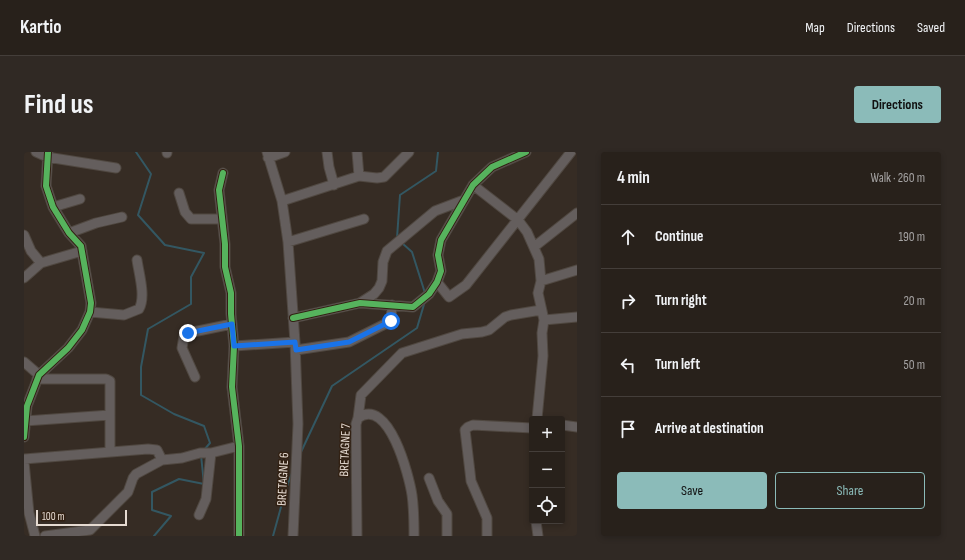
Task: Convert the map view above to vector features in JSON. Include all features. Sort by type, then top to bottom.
[{"type":"street","points":[[36,152],[116,168]]},
{"type":"street","points":[[267,155],[285,152]]},
{"type":"street","points":[[328,152],[329,167],[334,185]]},
{"type":"street","points":[[357,152],[359,176]]},
{"type":"street","points":[[282,201],[359,176],[377,178],[384,177],[409,152]]},
{"type":"street","points":[[294,318],[360,303],[413,307],[429,294],[437,282],[441,271],[438,255],[441,240],[474,185],[489,169],[526,152]]},
{"type":"street","points":[[437,282],[449,296],[466,285],[571,152]]},
{"type":"street","points":[[24,437],[27,406],[38,377],[68,348],[82,330],[90,312],[92,303],[81,246],[69,233],[53,207],[46,186],[48,155]]},
{"type":"street","name":"BRETAGNE 6","points":[[267,155],[282,201],[288,242],[296,346],[298,424],[292,536]]},
{"type":"street","points":[[223,173],[219,190],[221,219],[225,244],[225,267],[231,293],[234,346],[232,387],[239,446],[239,536]]},
{"type":"street","points":[[474,185],[518,220],[528,232],[539,259],[541,281],[538,293],[544,320],[542,333],[543,356],[537,416]]},
{"type":"street","points":[[179,193],[185,212],[191,219],[221,219]]},
{"type":"street","points":[[53,207],[80,199]]},
{"type":"street","points":[[360,303],[374,294],[379,288],[382,281],[387,251],[435,211],[464,200]]},
{"type":"street","points":[[534,247],[577,213]]},
{"type":"street","points":[[69,233],[103,221],[122,217]]},
{"type":"street","points":[[288,242],[364,219]]},
{"type":"street","points":[[24,235],[31,251],[41,263]]},
{"type":"street","points":[[24,278],[41,263],[82,251]]},
{"type":"street","points":[[90,312],[124,315],[139,309],[142,304],[142,294],[137,260]]},
{"type":"street","points":[[541,281],[577,270]]},
{"type":"street","points":[[234,346],[296,346],[349,342],[391,321],[392,305]]},
{"type":"street","points":[[358,418],[361,395],[402,353],[462,334],[489,330],[504,317],[541,310]]},
{"type":"street","points":[[544,320],[577,318]]},
{"type":"street","points":[[195,377],[182,348],[184,336],[188,333],[232,324]]},
{"type":"street","points":[[24,362],[38,377],[108,380],[111,383],[110,452]]},
{"type":"street","name":"BRETAGNE 7","points":[[357,536],[356,424],[358,418],[368,414],[378,415],[401,452],[412,496],[414,536]]},
{"type":"street","points":[[25,421],[110,415]]},
{"type":"street","points":[[487,536],[487,518],[471,481],[465,430],[473,425],[529,428]]},
{"type":"street","points":[[565,425],[577,427]]},
{"type":"street","points":[[45,536],[82,533],[90,530],[128,492],[136,474],[162,460],[182,458],[200,453],[211,453],[239,446]]},
{"type":"street","points":[[35,536],[27,513],[24,461],[148,449],[157,450],[162,460]]},
{"type":"street","points":[[199,515],[206,499],[211,453]]},
{"type":"street","points":[[429,478],[438,501],[447,514],[447,536]]},
{"type":"street","points":[[536,524],[538,536]]},
{"type":"waterway","points":[[136,152],[151,174],[138,215],[165,245],[204,253],[191,277],[191,304],[148,329],[141,367],[141,395],[174,414],[204,426],[210,443],[204,450]]},
{"type":"waterway","points":[[397,238],[400,195],[436,171],[438,152]]},
{"type":"waterway","points":[[402,243],[412,252],[425,293]]},
{"type":"waterway","points":[[301,452],[332,386],[417,328],[425,301]]},
{"type":"waterway","points":[[154,536],[171,516],[152,510],[152,492],[179,479],[204,484],[201,455]]},
{"type":"waterway","points":[[273,536],[292,473]]},
{"type":"cycle path","points":[[24,437],[27,406],[39,375],[68,348],[82,330],[90,312],[91,303],[81,246],[69,233],[53,207],[46,186],[48,152]]},
{"type":"cycle path","points":[[293,318],[360,303],[413,307],[429,294],[437,282],[441,271],[438,255],[441,240],[473,185],[492,167],[526,152]]},
{"type":"cycle path","points":[[223,173],[219,190],[225,244],[225,267],[231,293],[234,346],[232,387],[239,446],[239,536]]},
{"type":"route","points":[[188,333],[232,324],[234,346],[295,342],[296,350],[349,342],[391,321]]}]
